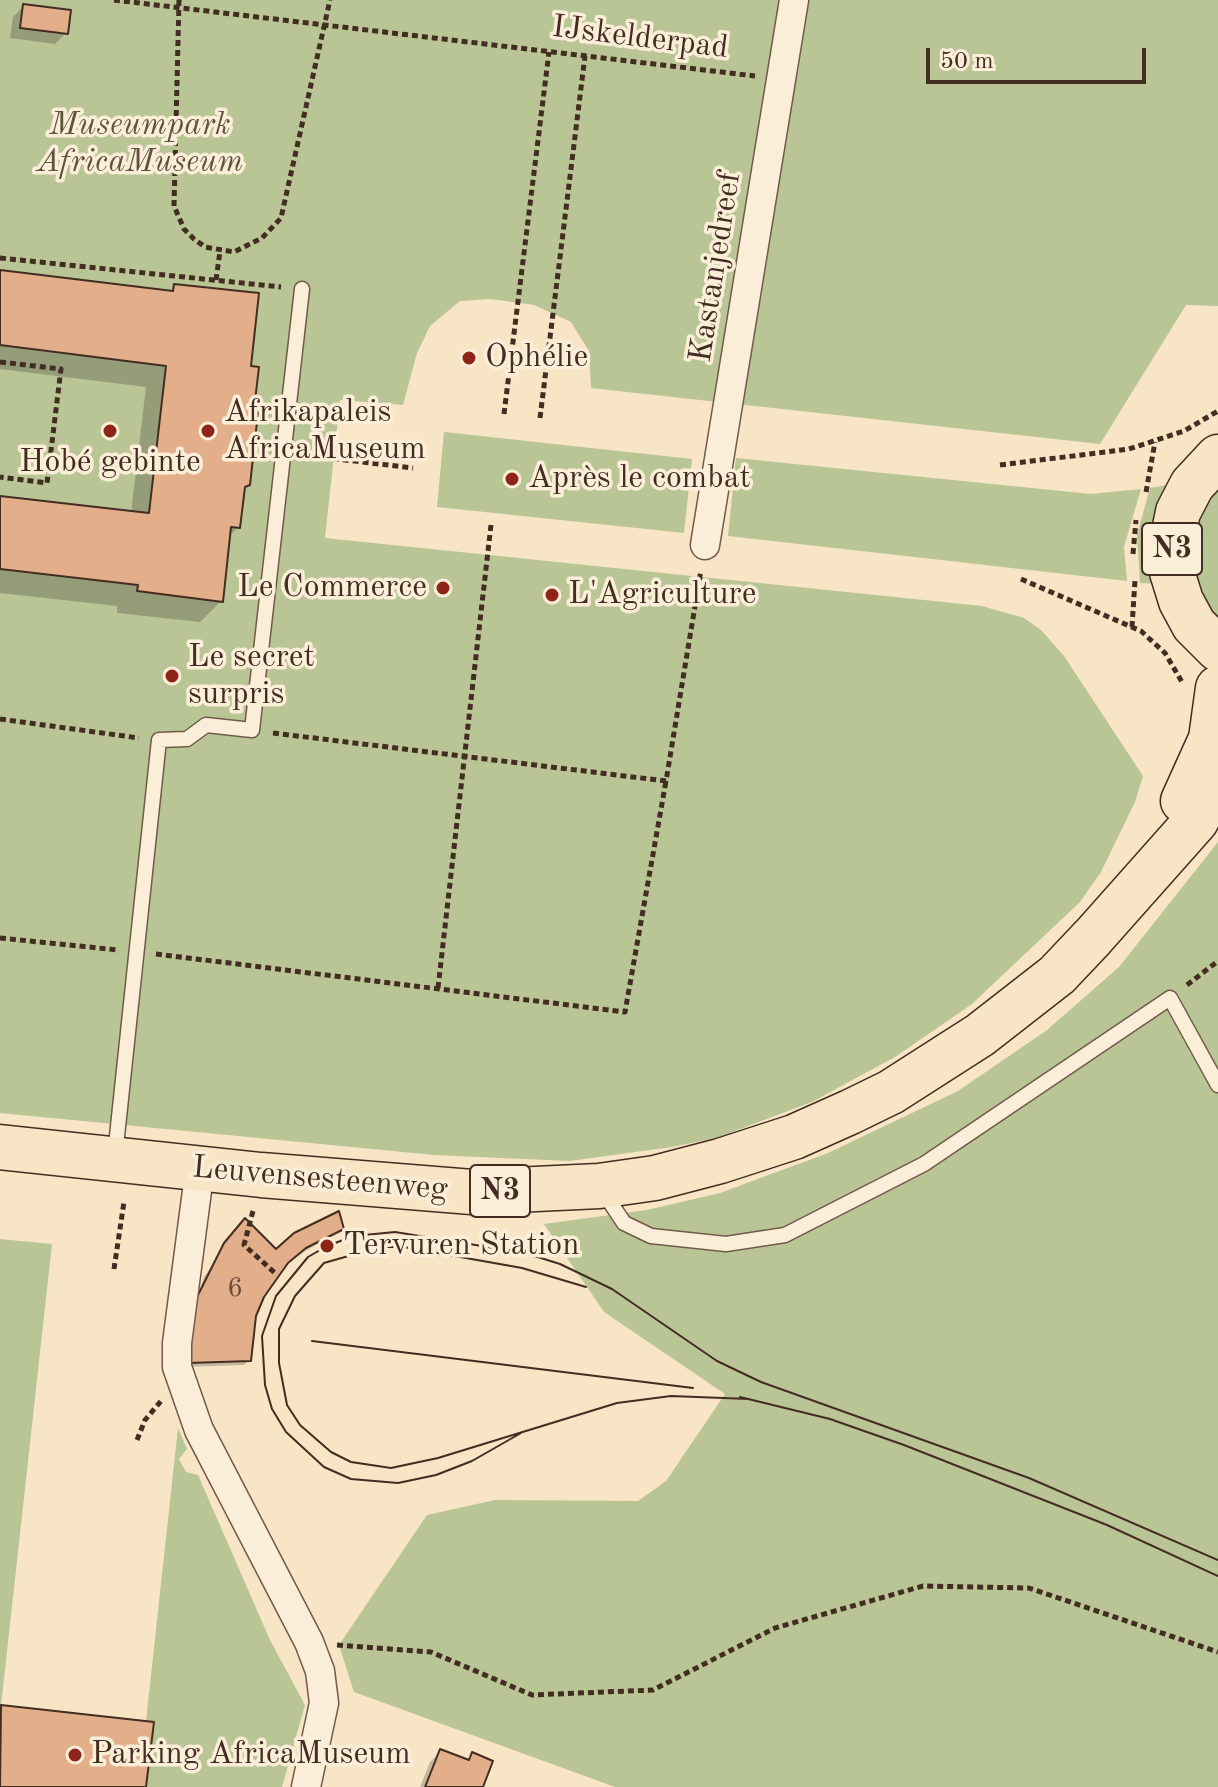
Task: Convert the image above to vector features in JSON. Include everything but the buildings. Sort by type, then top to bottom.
[{"type":"main road","name":"N3","points":[[1217,672],[1181,601],[1172,572],[1172,542],[1178,512],[1192,485],[1218,457]]},
{"type":"main road","name":"Leuvensesteenweg","points":[[1128,897],[1203,760],[1217,672]]},
{"type":"main road","name":"Leuvensesteenweg","points":[[0,1147],[261,1175],[472,1192],[599,1186],[655,1178],[794,1137],[891,1092],[980,1035],[1057,975],[1207,810],[1218,777]]},
{"type":"street","name":"Kastanjedreef","points":[[705,545],[794,0]]},
{"type":"street","points":[[200,1168],[177,1343],[182,1388],[249,1529],[309,1642],[320,1671],[324,1703],[306,1787]]},
{"type":"lane","points":[[114,1159],[159,740],[187,739],[206,725],[252,730],[302,289]]},
{"type":"lane","points":[[599,1186],[624,1223],[651,1236],[726,1244],[785,1235],[924,1164],[1170,998],[1218,1085]]},
{"type":"path","name":"IJskelderpad","points":[[114,0],[179,4],[324,25],[780,79]]},
{"type":"path","points":[[179,4],[174,206],[184,229],[205,247],[220,251],[247,248],[273,230],[281,218],[330,0]]},
{"type":"path","points":[[504,414],[549,52]]},
{"type":"path","points":[[540,418],[585,56]]},
{"type":"path","points":[[216,280],[220,251]]},
{"type":"path","points":[[0,258],[302,289]]},
{"type":"path","points":[[0,362],[61,369],[47,483],[0,477]]},
{"type":"path","points":[[1000,465],[1129,449],[1174,435],[1218,411]]},
{"type":"path","points":[[333,459],[413,468]]},
{"type":"path","points":[[438,988],[467,756],[491,525]]},
{"type":"path","points":[[0,938],[625,1012],[705,545]]},
{"type":"path","points":[[1021,579],[1141,631],[1165,653],[1184,686],[1217,672]]},
{"type":"path","points":[[0,719],[159,740]]},
{"type":"path","points":[[252,730],[666,781]]},
{"type":"path","points":[[1170,998],[1218,961]]},
{"type":"path","points":[[261,1175],[244,1245],[276,1274]]},
{"type":"path","points":[[114,1269],[124,1202]]},
{"type":"path","points":[[137,1440],[152,1410],[182,1388]]},
{"type":"path","points":[[309,1642],[431,1652],[532,1695],[653,1690],[775,1628],[923,1586],[1029,1588],[1218,1652]]},
{"type":"green space","name":"Museumpark AfricaMuseum","points":[[0,0],[1218,0],[1218,306],[1186,305],[1100,444],[591,388],[589,351],[571,322],[534,305],[491,299],[460,301],[430,326],[417,353],[403,405],[340,400],[325,538],[982,606],[1024,618],[1041,630],[1064,656],[1143,776],[1135,802],[1101,872],[1080,902],[972,1004],[895,1057],[812,1102],[716,1138],[672,1147],[570,1161],[434,1155],[0,1113],[0,569],[138,585],[138,592],[223,601],[231,527],[245,487],[250,484],[258,413],[254,409],[251,366],[259,293],[174,284],[173,291],[0,270]]},
{"type":"green space","points":[[0,345],[166,366],[149,513],[0,496]]},
{"type":"green space","points":[[444,432],[692,459],[684,533],[437,507]]},
{"type":"green space","points":[[736,458],[1091,494],[1141,489],[1124,547],[1127,581],[728,536]]},
{"type":"green space","points":[[1173,484],[1158,584],[1140,583],[1137,535],[1150,488]]},
{"type":"green space","points":[[1218,488],[1218,619],[1201,593],[1194,567],[1194,541],[1201,515]]},
{"type":"green space","points":[[1218,842],[1218,1787],[615,1787],[354,1692],[339,1645],[427,1515],[495,1500],[638,1501],[666,1481],[725,1394],[604,1312],[544,1224],[647,1210],[720,1193],[828,1153],[958,1091],[1047,1030],[1119,967]]},
{"type":"green space","points":[[0,1239],[52,1244],[0,1715]]},
{"type":"green space","points":[[178,1428],[187,1449],[179,1459],[186,1472],[198,1475],[270,1640],[305,1705],[282,1787],[146,1787],[154,1723],[146,1721]]},
{"type":"tram line","points":[[521,1433],[472,1461],[436,1475],[398,1483],[351,1479],[324,1467],[286,1432],[272,1409],[265,1385],[262,1336],[276,1296],[308,1257],[354,1236],[395,1232],[525,1253],[560,1264],[612,1289],[717,1361],[761,1382],[1029,1478],[1218,1560]]},
{"type":"tram line","points":[[586,1287],[522,1268],[404,1247],[380,1247],[324,1263],[295,1296],[279,1329],[279,1363],[287,1405],[300,1425],[331,1452],[351,1462],[391,1468],[438,1458],[617,1403],[671,1396],[749,1399]]},
{"type":"tram line","points":[[312,1341],[693,1388]]},
{"type":"tram line","points":[[740,1397],[830,1419],[904,1445],[1107,1525],[1218,1576]]},
{"type":"place","name":"Ophélie","points":[[469,358]]},
{"type":"place","name":"Hobé gebinte","points":[[110,431]]},
{"type":"place","name":"Afrikapaleis AfricaMuseum","points":[[208,431]]},
{"type":"place","name":"Après le combat","points":[[512,479]]},
{"type":"place","name":"Le Commerce","points":[[443,588]]},
{"type":"place","name":"L'Agriculture","points":[[552,595]]},
{"type":"place","name":"Le secret surpris","points":[[172,676]]},
{"type":"place","name":"Tervuren Station","points":[[327,1246]]},
{"type":"place","name":"Parking AfricaMuseum","points":[[75,1755]]}]
